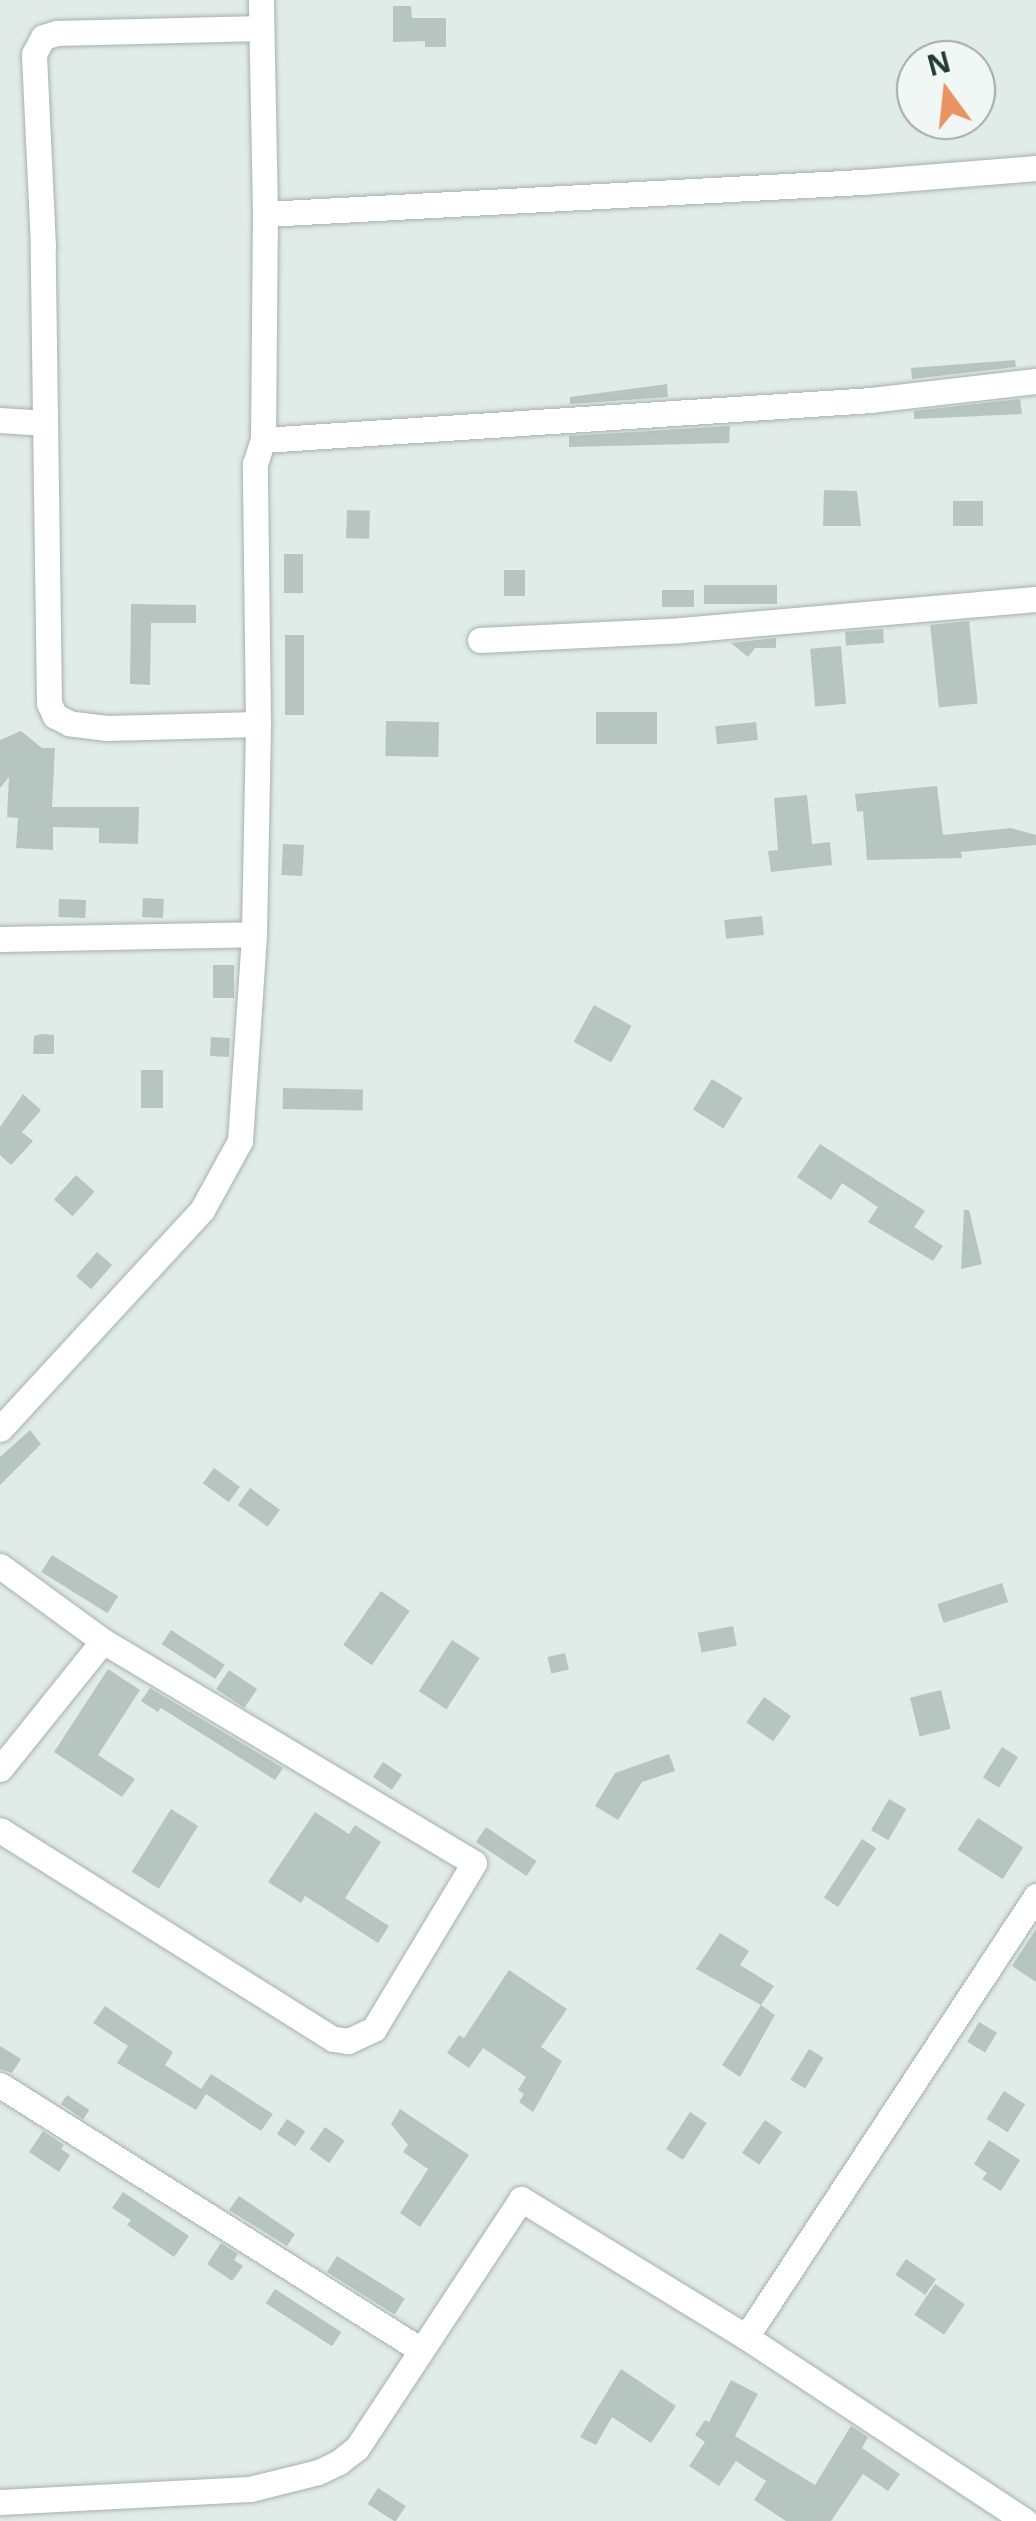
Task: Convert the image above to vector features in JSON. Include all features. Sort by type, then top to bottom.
[{"type":"street","points":[[0,1429],[202,1210],[240,1142],[254,934],[258,724],[255,464],[263,440],[266,214],[261,0]]},
{"type":"street","points":[[258,724],[107,728],[69,724],[55,716],[48,685],[37,46],[43,37],[57,33],[260,28]]},
{"type":"street","points":[[266,214],[862,182],[1036,168]]},
{"type":"street","points":[[263,440],[871,400],[1036,382]]},
{"type":"street","points":[[0,420],[45,423]]},
{"type":"street","points":[[480,640],[681,630],[1036,598]]},
{"type":"street","points":[[0,938],[254,934]]},
{"type":"street","points":[[0,1566],[104,1641],[474,1863],[374,2029],[348,2041],[333,2039],[0,1830]]},
{"type":"street","points":[[0,1768],[104,1641]]},
{"type":"street","points":[[746,2337],[1036,1896]]},
{"type":"street","points":[[0,2084],[421,2350]]},
{"type":"street","points":[[0,2502],[250,2488],[318,2472],[357,2448],[522,2199],[746,2337],[1025,2521]]},
{"type":"building","points":[[393,6],[411,6],[412,18],[446,18],[446,47],[425,47],[425,41],[393,42]]},
{"type":"building","points":[[1015,360],[1016,367],[912,379],[911,368]]},
{"type":"building","points":[[667,384],[668,397],[570,404],[570,397]]},
{"type":"building","points":[[1020,399],[1022,414],[914,419],[914,411]]},
{"type":"building","points":[[730,426],[729,443],[569,447],[569,436]]},
{"type":"building","points":[[824,490],[857,491],[861,526],[823,526]]},
{"type":"building","points":[[953,501],[983,501],[983,526],[953,526]]},
{"type":"building","points":[[347,510],[370,511],[369,539],[346,538]]},
{"type":"building","points":[[284,554],[303,554],[303,593],[284,593]]},
{"type":"building","points":[[504,570],[525,570],[525,596],[504,596]]},
{"type":"building","points":[[704,585],[777,585],[777,604],[704,604]]},
{"type":"building","points":[[662,590],[694,590],[694,607],[662,607]]},
{"type":"building","points":[[131,604],[196,605],[196,623],[151,623],[150,685],[130,684]]},
{"type":"building","points":[[969,621],[978,704],[939,708],[930,625]]},
{"type":"building","points":[[883,629],[884,643],[846,646],[845,632]]},
{"type":"building","points":[[285,635],[304,635],[304,715],[285,715]]},
{"type":"building","points":[[776,638],[776,648],[755,648],[748,657],[731,643]]},
{"type":"building","points":[[841,646],[846,704],[815,706],[810,649]]},
{"type":"building","points":[[596,712],[657,712],[657,744],[596,744]]},
{"type":"building","points":[[386,721],[439,722],[438,757],[385,756]]},
{"type":"building","points":[[756,722],[758,740],[717,744],[715,726]]},
{"type":"building","points":[[21,731],[42,748],[55,748],[52,807],[139,807],[138,844],[99,843],[99,828],[53,827],[53,850],[16,848],[18,818],[7,817],[9,777],[0,788],[0,740]]},
{"type":"building","points":[[937,786],[943,835],[1011,828],[1036,835],[1036,845],[961,852],[962,858],[867,860],[863,811],[857,812],[855,794]]},
{"type":"building","points":[[807,795],[812,844],[830,842],[832,865],[771,872],[768,851],[778,850],[774,798]]},
{"type":"building","points":[[283,844],[304,845],[302,876],[281,875]]},
{"type":"building","points":[[143,898],[164,899],[163,918],[142,917]]},
{"type":"building","points":[[59,899],[86,900],[85,918],[58,917]]},
{"type":"building","points":[[762,916],[764,935],[726,939],[724,920]]},
{"type":"building","points":[[213,965],[234,965],[234,998],[213,998]]},
{"type":"building","points":[[594,1005],[632,1026],[611,1063],[574,1042]]},
{"type":"building","points":[[54,1035],[54,1054],[33,1054],[34,1036]]},
{"type":"building","points":[[211,1037],[230,1038],[229,1057],[210,1056]]},
{"type":"building","points":[[141,1070],[163,1070],[163,1108],[141,1108]]},
{"type":"building","points":[[712,1079],[743,1098],[723,1129],[693,1110]]},
{"type":"building","points":[[283,1088],[363,1089],[363,1110],[283,1109]]},
{"type":"building","points":[[23,1094],[41,1110],[22,1132],[33,1141],[11,1165],[0,1155],[0,1127]]},
{"type":"building","points":[[820,1144],[925,1211],[914,1227],[943,1246],[933,1261],[868,1222],[878,1207],[842,1183],[831,1200],[797,1177]]},
{"type":"building","points":[[76,1175],[95,1192],[72,1216],[54,1200]]},
{"type":"building","points":[[964,1210],[969,1210],[982,1264],[961,1269]]},
{"type":"building","points":[[97,1252],[112,1265],[91,1289],[76,1276]]},
{"type":"building","points":[[30,1430],[41,1444],[0,1485],[0,1457]]},
{"type":"building","points":[[214,1468],[240,1487],[229,1502],[203,1483]]},
{"type":"building","points":[[250,1488],[280,1510],[268,1527],[238,1505]]},
{"type":"building","points":[[52,1555],[118,1596],[108,1613],[41,1572]]},
{"type":"building","points":[[1002,1583],[1008,1602],[944,1623],[937,1604]]},
{"type":"building","points":[[381,1591],[410,1611],[372,1665],[343,1645]]},
{"type":"building","points":[[733,1626],[737,1646],[701,1653],[698,1633]]},
{"type":"building","points":[[171,1630],[225,1665],[215,1679],[162,1644]]},
{"type":"building","points":[[452,1640],[480,1658],[446,1709],[419,1691]]},
{"type":"building","points":[[565,1653],[569,1670],[551,1674],[547,1657]]},
{"type":"building","points":[[108,1669],[140,1690],[98,1755],[135,1779],[122,1797],[54,1752]]},
{"type":"building","points":[[229,1670],[257,1689],[244,1708],[216,1689]]},
{"type":"building","points":[[150,1688],[283,1768],[275,1780],[161,1708],[158,1712],[141,1701]]},
{"type":"building","points":[[941,1690],[951,1729],[920,1737],[910,1698]]},
{"type":"building","points":[[764,1697],[791,1716],[773,1741],[746,1722]]},
{"type":"building","points":[[1002,1747],[1018,1757],[999,1788],[983,1778]]},
{"type":"building","points":[[669,1754],[675,1771],[642,1782],[618,1820],[595,1806],[615,1773]]},
{"type":"building","points":[[383,1762],[402,1775],[392,1790],[373,1777]]},
{"type":"building","points":[[889,1799],[906,1809],[888,1840],[871,1830]]},
{"type":"building","points":[[171,1809],[198,1826],[159,1889],[132,1872]]},
{"type":"building","points":[[315,1812],[349,1834],[355,1825],[381,1842],[345,1898],[389,1926],[378,1943],[305,1896],[301,1903],[268,1882]]},
{"type":"building","points":[[978,1818],[1023,1847],[1003,1879],[957,1850]]},
{"type":"building","points":[[486,1827],[537,1861],[527,1876],[476,1842]]},
{"type":"building","points":[[862,1839],[876,1848],[838,1907],[824,1898]]},
{"type":"building","points":[[1036,1929],[1036,1982],[1012,1966]]},
{"type":"building","points":[[720,1933],[749,1951],[740,1965],[774,1986],[761,2005],[696,1969]]},
{"type":"building","points":[[509,1970],[567,2009],[541,2047],[562,2061],[533,2112],[519,2102],[524,2094],[518,2090],[526,2077],[483,2048],[469,2068],[447,2053],[459,2035],[464,2038]]},
{"type":"building","points":[[761,2005],[775,2015],[740,2077],[722,2065]]},
{"type":"building","points":[[105,2006],[173,2052],[165,2065],[201,2089],[211,2074],[273,2114],[261,2131],[206,2094],[196,2110],[117,2063],[128,2046],[93,2023]]},
{"type":"building","points":[[979,2022],[997,2033],[985,2053],[967,2042]]},
{"type":"building","points":[[0,2046],[21,2059],[12,2073],[0,2069]]},
{"type":"building","points":[[809,2049],[824,2058],[805,2089],[790,2080]]},
{"type":"building","points":[[1004,2091],[1025,2104],[1008,2132],[987,2119]]},
{"type":"building","points":[[67,2095],[89,2110],[83,2119],[61,2104]]},
{"type":"building","points":[[400,2109],[469,2155],[420,2227],[400,2213],[428,2169],[403,2152],[408,2145],[391,2124]]},
{"type":"building","points":[[690,2112],[707,2123],[683,2160],[666,2149]]},
{"type":"building","points":[[287,2119],[305,2131],[295,2146],[277,2134]]},
{"type":"building","points":[[765,2120],[782,2132],[759,2165],[742,2153]]},
{"type":"building","points":[[325,2127],[345,2141],[329,2163],[310,2149]]},
{"type":"building","points":[[43,2131],[64,2145],[61,2149],[70,2155],[59,2172],[29,2152]]},
{"type":"building","points":[[989,2140],[1020,2160],[1001,2191],[982,2179],[987,2173],[974,2164]]},
{"type":"building","points":[[123,2192],[189,2236],[174,2257],[127,2225],[131,2220],[112,2208]]},
{"type":"building","points":[[239,2196],[295,2234],[287,2246],[229,2210]]},
{"type":"building","points":[[221,2243],[238,2254],[234,2260],[243,2266],[232,2281],[207,2264]]},
{"type":"building","points":[[337,2256],[405,2298],[395,2315],[327,2272]]},
{"type":"building","points":[[906,2259],[936,2279],[925,2295],[895,2275]]},
{"type":"building","points":[[935,2284],[965,2304],[944,2335],[914,2315]]},
{"type":"building","points":[[275,2289],[341,2332],[332,2346],[266,2303]]},
{"type":"building","points":[[621,2369],[676,2406],[651,2443],[612,2417],[596,2445],[580,2437]]},
{"type":"building","points":[[731,2380],[758,2394],[735,2436],[815,2485],[851,2426],[868,2437],[862,2448],[900,2474],[888,2491],[863,2474],[831,2521],[786,2521],[754,2500],[766,2481],[736,2461],[719,2486],[689,2466],[705,2442],[695,2435],[705,2420],[709,2422]]},
{"type":"building","points":[[378,2488],[406,2506],[394,2521],[368,2504]]}]
